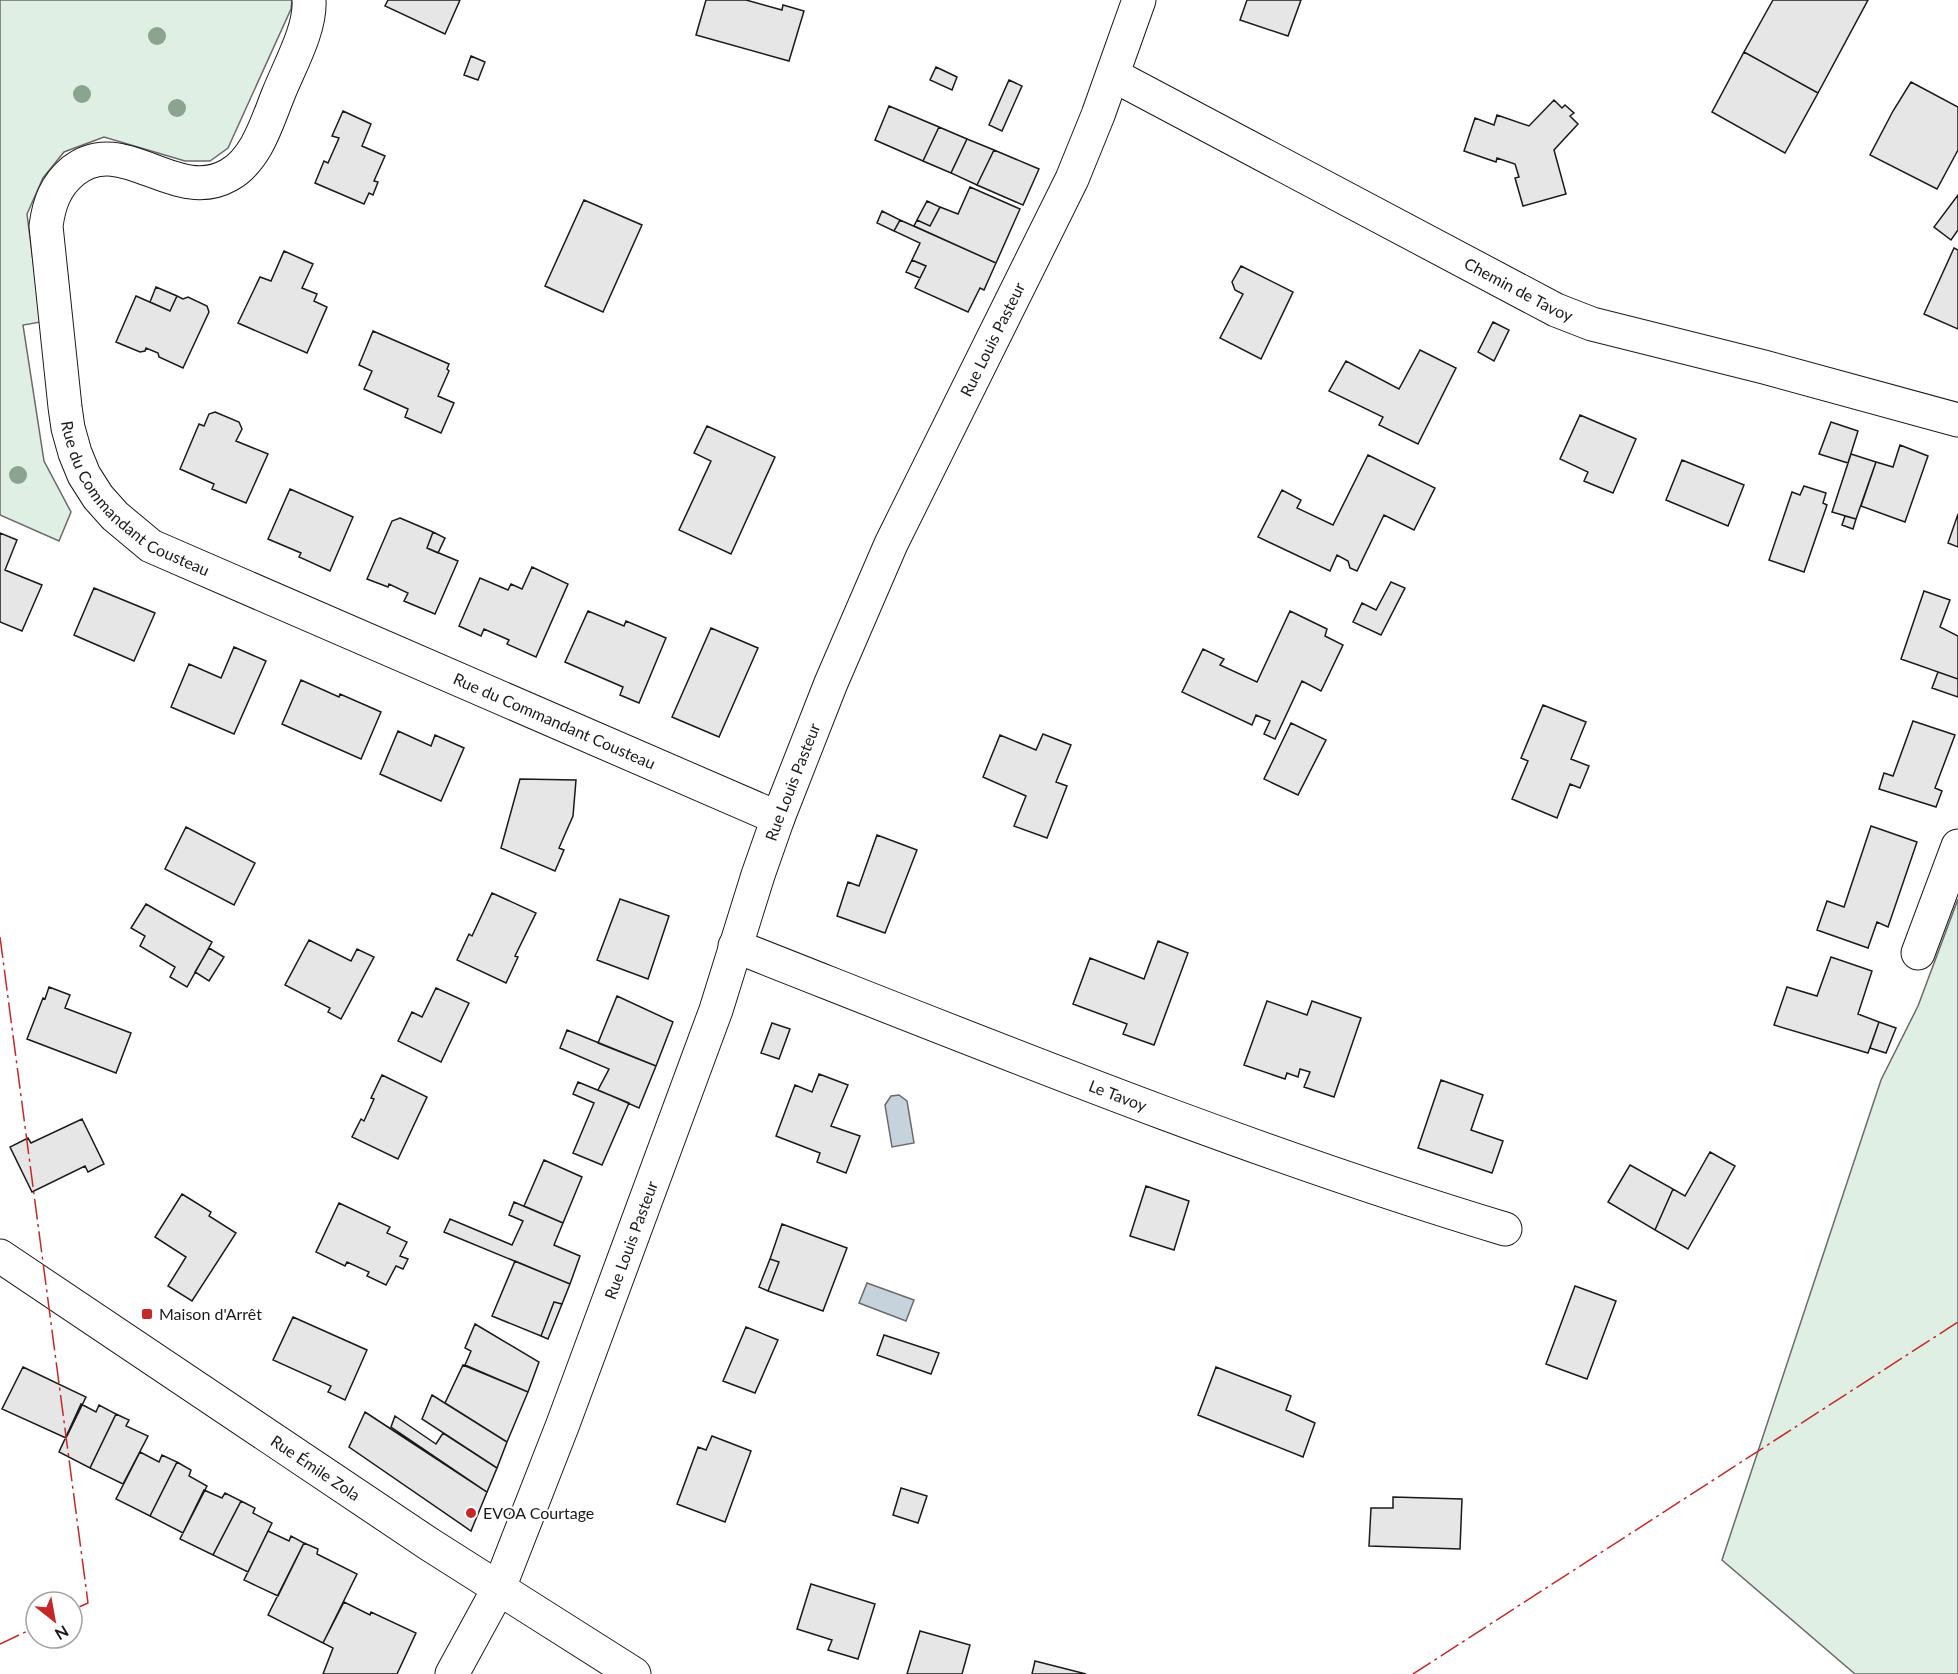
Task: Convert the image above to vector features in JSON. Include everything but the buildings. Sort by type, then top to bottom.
[{"type":"street","name":"Rue du Commandant Cousteau","points":[[309,0],[308,21],[261,136],[243,165],[229,175],[211,182],[195,183],[179,181],[120,160],[107,158],[79,167],[65,178],[56,190],[49,207],[47,238],[68,428],[84,475],[98,497],[115,516],[151,546],[778,818]]},
{"type":"street","name":"Rue Louis Pasteur","points":[[453,1674],[499,1588],[567,1412],[716,1010],[778,818],[831,683],[891,544],[1072,179],[1113,75],[1139,0]]},
{"type":"street","name":"Chemin de Tavoy","points":[[1113,75],[1556,310],[1592,324],[1764,367],[1958,420]]},
{"type":"street","points":[[1918,953],[1958,846]]},
{"type":"street","name":"Le Tavoy","points":[[735,946],[1021,1058],[1264,1149],[1440,1209],[1505,1228]]},
{"type":"street","name":"Rue Émile Zola","points":[[0,1256],[166,1369],[634,1674]]},
{"type":"green space","points":[[0,0],[292,0],[291,9],[228,148],[210,161],[185,161],[104,137],[64,152],[43,178],[27,214],[41,322],[23,325],[44,461],[71,512],[59,541],[0,515]]},
{"type":"green space","points":[[1958,899],[1958,1674],[1855,1674],[1722,1560],[1881,1080],[1918,1006]]},
{"type":"shaded area","points":[[899,1095],[907,1101],[914,1143],[892,1147],[885,1105],[891,1096]]},
{"type":"shaded area","points":[[867,1283],[914,1300],[906,1321],[859,1303]]},
{"type":"power","points":[[0,937],[88,1603],[84,1605]]},
{"type":"power","points":[[1413,1674],[1958,1322]]},
{"type":"power","points":[[0,1644],[24,1633]]},
{"type":"place","name":"Maison d'Arrêt","points":[[147,1314]]},
{"type":"place","name":"EVOA Courtage","points":[[471,1513]]}]
